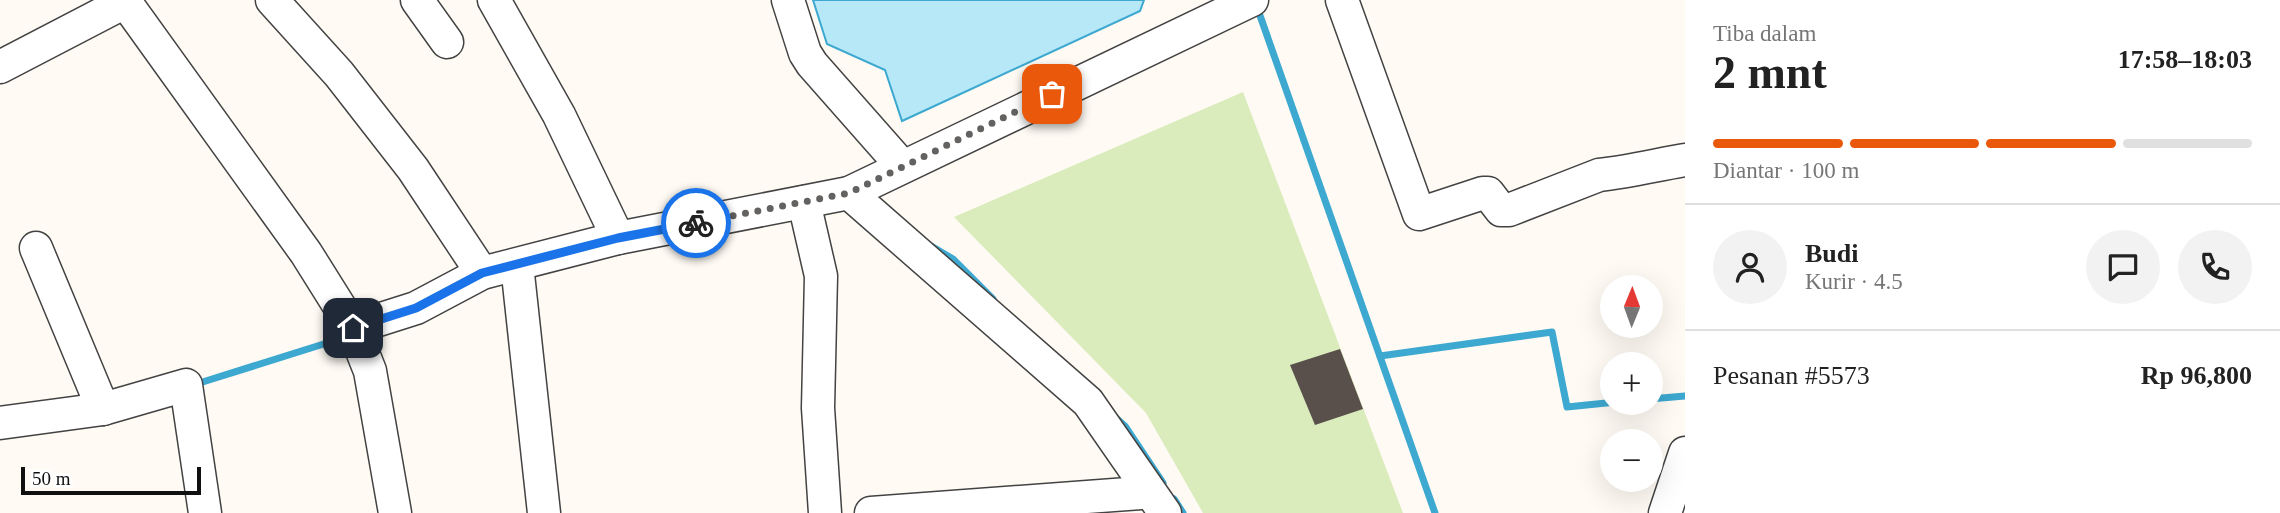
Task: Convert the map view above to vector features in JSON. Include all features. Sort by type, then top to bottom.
[{"type":"street","points":[[272,0],[339,74],[412,169],[482,273]]},
{"type":"street","points":[[417,0],[447,42]]},
{"type":"street","points":[[494,0],[559,115],[618,238]]},
{"type":"street","points":[[788,0],[805,53],[812,64],[902,166]]},
{"type":"street","points":[[1342,0],[1419,214],[1483,193],[1488,193],[1501,210],[1508,210],[1600,174],[1614,176],[1638,167],[1685,160]]},
{"type":"street","points":[[0,67],[125,1],[306,253],[353,328],[370,371],[395,513]]},
{"type":"street","points":[[353,328],[416,308],[482,273],[618,238],[859,202],[902,166],[1239,5]]},
{"type":"street","points":[[859,202],[1088,402],[1165,513]]},
{"type":"street","points":[[806,211],[821,276],[818,408],[825,513]]},
{"type":"street","points":[[36,248],[103,409]]},
{"type":"street","points":[[517,265],[544,513]]},
{"type":"street","points":[[0,423],[103,409],[181,385],[189,395],[205,513]]},
{"type":"street","points":[[1665,513],[1685,453]]},
{"type":"street","points":[[871,513],[1106,504],[1141,493]]},
{"type":"green space","points":[[1243,92],[1403,513],[1203,513],[1146,413],[954,217]]},
{"type":"water","points":[[813,0],[1144,0],[1140,11],[902,121],[885,70],[827,44]]},
{"type":"building","points":[[1340,349],[1363,409],[1315,425],[1290,365]]},
{"type":"waterway","points":[[1257,7],[1435,513]]},
{"type":"waterway","points":[[931,246],[953,259],[993,299]]},
{"type":"waterway","points":[[1380,356],[1552,332],[1567,407],[1600,404]]},
{"type":"waterway","points":[[193,385],[330,342]]},
{"type":"waterway","points":[[1663,398],[1685,396]]},
{"type":"waterway","points":[[1115,417],[1125,426],[1163,483]]},
{"type":"waterway","points":[[1174,499],[1183,513]]},
{"type":"way so far","points":[[696,223],[849,193],[1052,94]]},
{"type":"route","points":[[353,328],[416,308],[482,273],[618,238],[696,223]]}]
